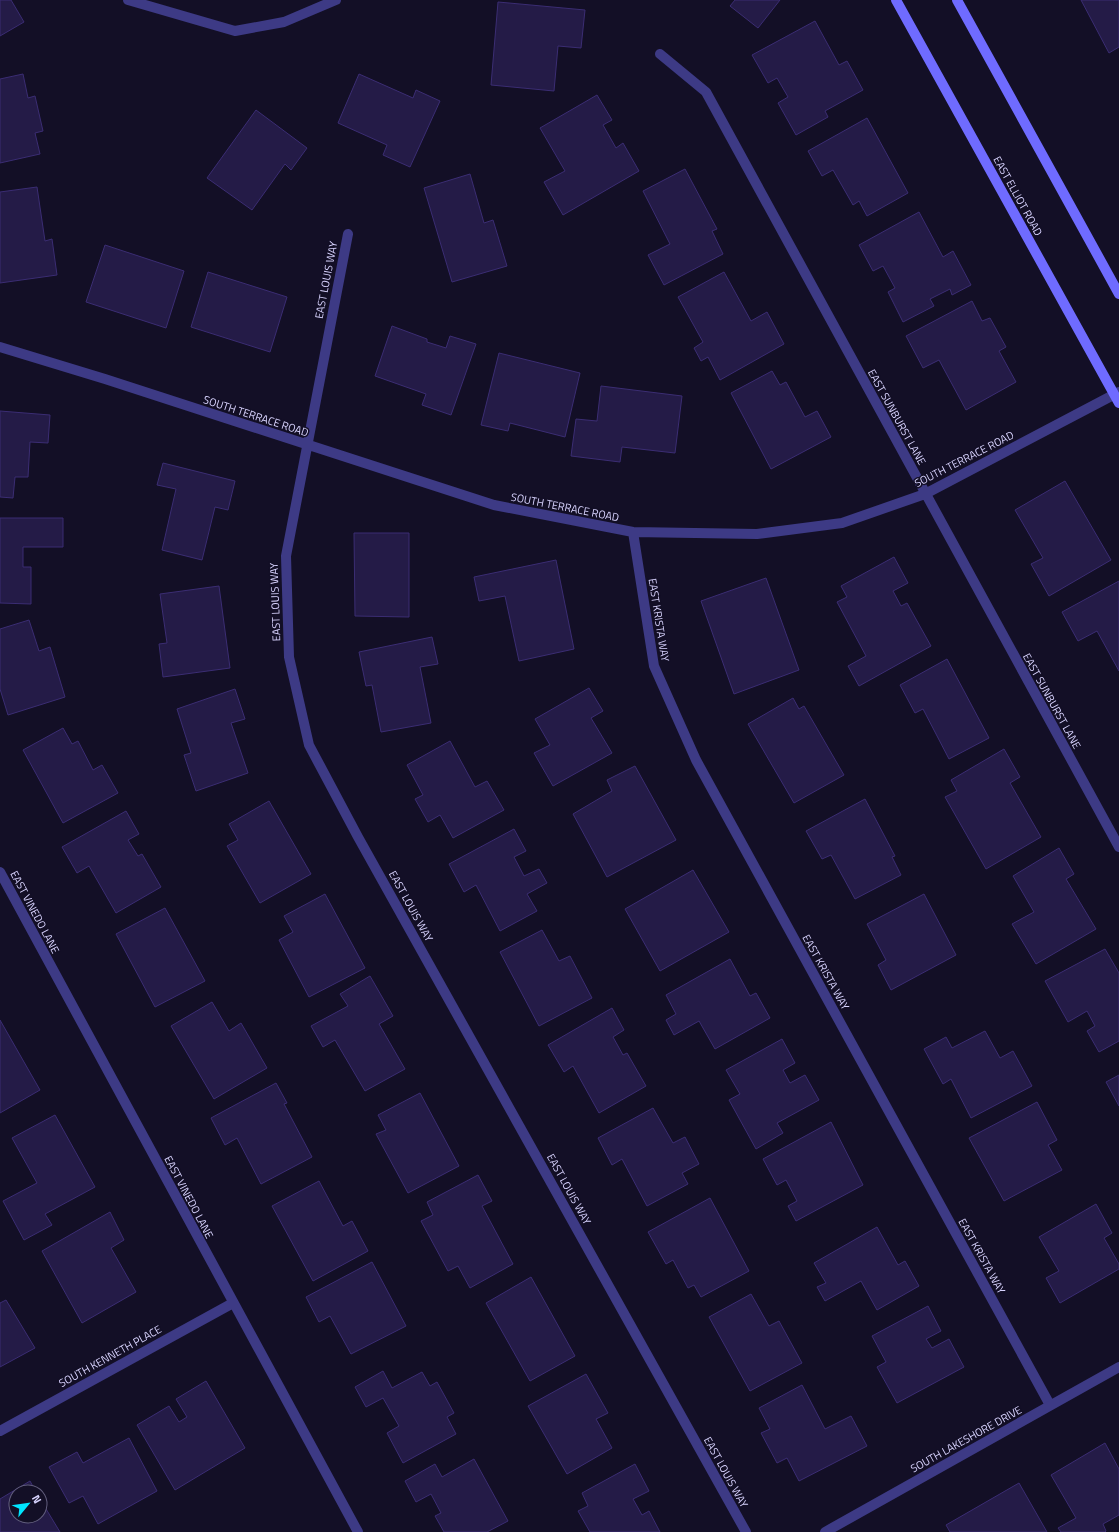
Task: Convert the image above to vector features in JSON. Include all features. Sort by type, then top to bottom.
[{"type":"main road","name":"EAST ELLIOT ROAD","points":[[896,0],[1117,396]]},
{"type":"main road","points":[[957,0],[1119,294]]},
{"type":"street","points":[[128,0],[236,31],[284,22],[336,0]]},
{"type":"street","name":"EAST SUNBURST LANE","points":[[660,54],[706,92],[1119,847]]},
{"type":"street","name":"EAST LOUIS WAY","points":[[348,234],[306,444],[286,556],[289,657],[309,745],[362,844],[746,1532]]},
{"type":"street","name":"SOUTH TERRACE ROAD","points":[[0,347],[494,505],[633,532],[765,533],[842,522],[925,494],[1117,396]]},
{"type":"street","name":"EAST KRISTA WAY","points":[[633,532],[654,666],[696,760],[1050,1405]]},
{"type":"street","name":"EAST VINEDO LANE","points":[[0,872],[358,1532]]},
{"type":"street","name":"SOUTH KENNETH PLACE","points":[[0,1431],[233,1302]]},
{"type":"street","name":"SOUTH LAKESHORE DRIVE","points":[[825,1532],[1119,1367]]},
{"type":"building","points":[[0,0],[11,0],[24,22],[0,36]]},
{"type":"building","points":[[735,0],[780,0],[758,28],[730,6]]},
{"type":"building","points":[[1081,0],[1119,0],[1119,47],[1109,53]]},
{"type":"building","points":[[498,2],[585,10],[581,48],[558,46],[554,91],[491,85]]},
{"type":"building","points":[[815,21],[839,65],[847,61],[863,90],[825,111],[828,117],[796,135],[778,103],[788,97],[777,78],[768,83],[752,55]]},
{"type":"building","points":[[23,74],[28,98],[35,96],[43,131],[35,133],[40,154],[0,163],[0,79]]},
{"type":"building","points":[[359,74],[413,98],[416,90],[440,101],[410,167],[383,155],[387,145],[338,123]]},
{"type":"building","points":[[597,95],[612,120],[603,125],[616,148],[623,143],[639,171],[563,215],[544,182],[565,171],[540,128]]},
{"type":"building","points":[[256,110],[307,148],[291,170],[285,164],[252,210],[207,178]]},
{"type":"building","points":[[867,118],[908,193],[867,216],[859,201],[853,205],[833,170],[822,176],[808,151]]},
{"type":"building","points":[[685,169],[717,229],[712,231],[723,254],[664,285],[648,255],[670,244],[643,191]]},
{"type":"building","points":[[470,174],[484,223],[493,220],[507,266],[452,282],[424,188]]},
{"type":"building","points":[[37,187],[45,241],[52,239],[57,275],[0,283],[0,192]]},
{"type":"building","points":[[919,212],[943,257],[953,251],[971,285],[952,295],[950,289],[930,299],[934,306],[903,322],[888,292],[895,288],[883,266],[873,271],[859,245]]},
{"type":"building","points":[[105,245],[184,271],[166,328],[86,302]]},
{"type":"building","points":[[208,272],[287,297],[270,352],[191,327]]},
{"type":"building","points":[[724,272],[751,321],[767,312],[784,344],[720,380],[708,357],[701,361],[694,348],[703,342],[678,297]]},
{"type":"building","points":[[972,301],[982,321],[990,318],[1006,347],[999,351],[1016,382],[966,410],[939,360],[923,368],[906,336]]},
{"type":"building","points":[[392,326],[427,339],[427,342],[446,348],[450,336],[476,344],[451,415],[422,405],[426,394],[375,376]]},
{"type":"building","points":[[499,353],[580,373],[565,437],[510,423],[508,431],[481,425]]},
{"type":"building","points":[[772,371],[780,385],[786,382],[805,417],[817,411],[831,437],[771,469],[731,393]]},
{"type":"building","points":[[601,386],[682,396],[675,453],[622,447],[620,462],[571,456],[576,419],[597,421]]},
{"type":"building","points":[[0,411],[50,415],[48,443],[30,442],[28,477],[15,477],[13,498],[0,497]]},
{"type":"building","points":[[163,463],[235,481],[228,510],[215,507],[202,560],[162,550],[176,489],[157,485]]},
{"type":"building","points":[[1065,481],[1111,560],[1049,596],[1031,564],[1043,558],[1015,510]]},
{"type":"building","points":[[0,518],[63,518],[63,547],[23,547],[23,567],[31,567],[31,604],[0,603]]},
{"type":"building","points":[[354,533],[409,533],[409,617],[355,616]]},
{"type":"building","points":[[894,557],[908,583],[893,591],[901,606],[907,603],[931,646],[859,686],[848,666],[866,656],[837,602],[847,597],[841,586]]},
{"type":"building","points":[[556,560],[574,649],[519,661],[505,596],[479,601],[474,577]]},
{"type":"building","points":[[766,578],[799,670],[734,694],[701,601]]},
{"type":"building","points":[[1119,581],[1119,671],[1097,631],[1078,641],[1062,612]]},
{"type":"building","points":[[219,586],[230,668],[163,677],[159,644],[167,643],[160,594]]},
{"type":"building","points":[[29,620],[39,651],[50,647],[65,697],[8,715],[0,689],[0,629]]},
{"type":"building","points":[[432,637],[438,664],[420,667],[431,723],[381,732],[372,685],[366,686],[359,652]]},
{"type":"building","points":[[947,659],[989,738],[949,759],[923,709],[915,713],[900,685]]},
{"type":"building","points":[[589,688],[603,711],[591,718],[612,753],[553,786],[534,753],[550,745],[535,719]]},
{"type":"building","points":[[235,689],[245,719],[231,723],[248,773],[196,791],[184,755],[191,753],[177,709]]},
{"type":"building","points":[[793,698],[799,709],[804,706],[844,775],[794,803],[748,724]]},
{"type":"building","points":[[63,728],[72,744],[78,741],[93,770],[102,765],[118,793],[63,823],[23,750]]},
{"type":"building","points":[[450,741],[475,787],[487,781],[504,810],[453,838],[440,815],[428,822],[415,799],[423,795],[407,765]]},
{"type":"building","points":[[1004,749],[1020,777],[1010,783],[1041,837],[986,869],[945,797],[957,791],[951,780]]},
{"type":"building","points":[[635,766],[676,840],[607,877],[573,814],[612,791],[607,780]]},
{"type":"building","points":[[865,799],[895,856],[892,857],[901,875],[855,899],[831,855],[822,859],[806,831]]},
{"type":"building","points":[[269,801],[311,874],[260,903],[227,846],[238,840],[229,824]]},
{"type":"building","points":[[126,811],[139,834],[128,840],[138,856],[142,854],[161,887],[116,913],[89,866],[77,873],[62,847]]},
{"type":"building","points":[[514,829],[526,851],[514,857],[524,876],[539,869],[547,883],[527,894],[537,911],[500,931],[476,885],[464,892],[449,864]]},
{"type":"building","points":[[1059,848],[1074,874],[1066,879],[1096,929],[1036,964],[1012,924],[1034,912],[1013,876]]},
{"type":"building","points":[[693,870],[729,932],[660,971],[625,909]]},
{"type":"building","points":[[325,894],[365,968],[309,997],[279,940],[293,932],[284,916]]},
{"type":"building","points":[[924,894],[956,955],[891,990],[878,965],[886,960],[867,924]]},
{"type":"building","points":[[165,908],[205,981],[155,1007],[116,934]]},
{"type":"building","points":[[542,930],[559,961],[570,956],[592,998],[539,1026],[500,952]]},
{"type":"building","points":[[1105,949],[1119,973],[1119,1041],[1099,1052],[1087,1031],[1095,1026],[1087,1011],[1068,1022],[1045,981]]},
{"type":"building","points":[[730,959],[750,996],[756,993],[770,1018],[715,1049],[699,1021],[674,1035],[666,1020],[676,1014],[666,995]]},
{"type":"building","points":[[370,976],[393,1016],[379,1024],[405,1069],[365,1091],[335,1040],[323,1047],[311,1026],[348,1006],[340,994]]},
{"type":"building","points":[[212,1002],[229,1031],[241,1023],[267,1068],[214,1099],[171,1026]]},
{"type":"building","points":[[612,1008],[624,1030],[613,1037],[623,1055],[627,1053],[646,1086],[599,1113],[573,1066],[564,1072],[548,1045]]},
{"type":"building","points":[[0,1020],[40,1090],[0,1113]]},
{"type":"building","points":[[985,1031],[1000,1058],[1013,1051],[1032,1086],[971,1118],[951,1079],[943,1084],[924,1049],[946,1037],[952,1048]]},
{"type":"building","points":[[782,1039],[795,1063],[783,1070],[790,1083],[805,1075],[819,1100],[777,1123],[783,1133],[756,1149],[729,1100],[740,1094],[726,1070]]},
{"type":"building","points":[[1119,1075],[1119,1106],[1106,1082]]},
{"type":"building","points":[[276,1083],[287,1103],[284,1104],[312,1157],[261,1184],[237,1138],[225,1145],[211,1118]]},
{"type":"building","points":[[420,1093],[459,1166],[408,1193],[376,1134],[386,1130],[378,1115]]},
{"type":"building","points":[[1037,1102],[1057,1140],[1048,1145],[1062,1170],[1004,1201],[969,1138]]},
{"type":"building","points":[[653,1108],[673,1143],[685,1137],[699,1164],[682,1173],[688,1184],[647,1206],[622,1159],[612,1165],[598,1138]]},
{"type":"building","points":[[55,1115],[95,1187],[45,1214],[52,1225],[24,1240],[3,1201],[37,1183],[12,1138]]},
{"type":"building","points":[[831,1122],[863,1185],[796,1221],[788,1206],[797,1201],[786,1180],[777,1185],[763,1159]]},
{"type":"building","points":[[478,1175],[492,1201],[482,1206],[513,1264],[470,1288],[458,1266],[448,1271],[421,1221],[433,1215],[427,1202]]},
{"type":"building","points":[[319,1181],[343,1226],[352,1221],[368,1251],[313,1281],[272,1206]]},
{"type":"building","points":[[710,1198],[749,1271],[701,1297],[694,1285],[688,1288],[673,1260],[666,1264],[648,1232]]},
{"type":"building","points":[[1096,1204],[1112,1233],[1104,1238],[1119,1264],[1119,1269],[1060,1303],[1046,1278],[1059,1271],[1039,1237]]},
{"type":"building","points":[[110,1212],[124,1240],[111,1248],[136,1292],[82,1323],[42,1251]]},
{"type":"building","points":[[877,1227],[898,1265],[905,1261],[919,1286],[877,1310],[861,1281],[825,1301],[817,1287],[826,1283],[814,1263]]},
{"type":"building","points":[[372,1262],[406,1326],[351,1354],[330,1316],[319,1322],[306,1297]]},
{"type":"building","points":[[531,1277],[575,1356],[530,1381],[486,1303]]},
{"type":"building","points":[[751,1294],[769,1326],[779,1321],[802,1363],[750,1391],[709,1317]]},
{"type":"building","points":[[6,1300],[35,1348],[0,1367],[0,1303]]},
{"type":"building","points":[[928,1306],[941,1331],[926,1339],[932,1348],[949,1339],[964,1367],[897,1403],[877,1367],[886,1362],[872,1336]]},
{"type":"building","points":[[383,1371],[392,1388],[422,1372],[430,1386],[437,1382],[454,1413],[447,1417],[456,1434],[403,1463],[387,1433],[399,1426],[383,1398],[366,1407],[355,1387]]},
{"type":"building","points":[[586,1374],[608,1413],[596,1419],[612,1448],[567,1474],[528,1406]]},
{"type":"building","points":[[206,1381],[245,1448],[175,1490],[137,1425],[169,1406],[179,1422],[187,1417],[176,1399]]},
{"type":"building","points":[[802,1385],[825,1429],[851,1416],[867,1446],[799,1481],[787,1458],[777,1463],[761,1433],[770,1429],[759,1408]]},
{"type":"building","points":[[129,1438],[157,1491],[98,1524],[83,1496],[69,1503],[49,1467],[77,1452],[83,1463]]},
{"type":"building","points":[[1105,1443],[1119,1469],[1119,1515],[1103,1524],[1106,1531],[1105,1532],[1061,1532],[1058,1528],[1076,1518],[1051,1475]]},
{"type":"building","points":[[474,1459],[508,1521],[487,1532],[444,1532],[435,1516],[441,1513],[431,1494],[416,1502],[405,1481],[435,1464],[442,1477]]},
{"type":"building","points":[[635,1464],[649,1491],[633,1499],[642,1515],[649,1511],[660,1532],[590,1532],[578,1511],[588,1506],[582,1493]]},
{"type":"building","points":[[1019,1483],[1047,1532],[950,1532],[946,1525]]},
{"type":"building","points":[[8,1494],[8,1524],[48,1524],[48,1512],[60,1532],[0,1532],[0,1499]]}]
